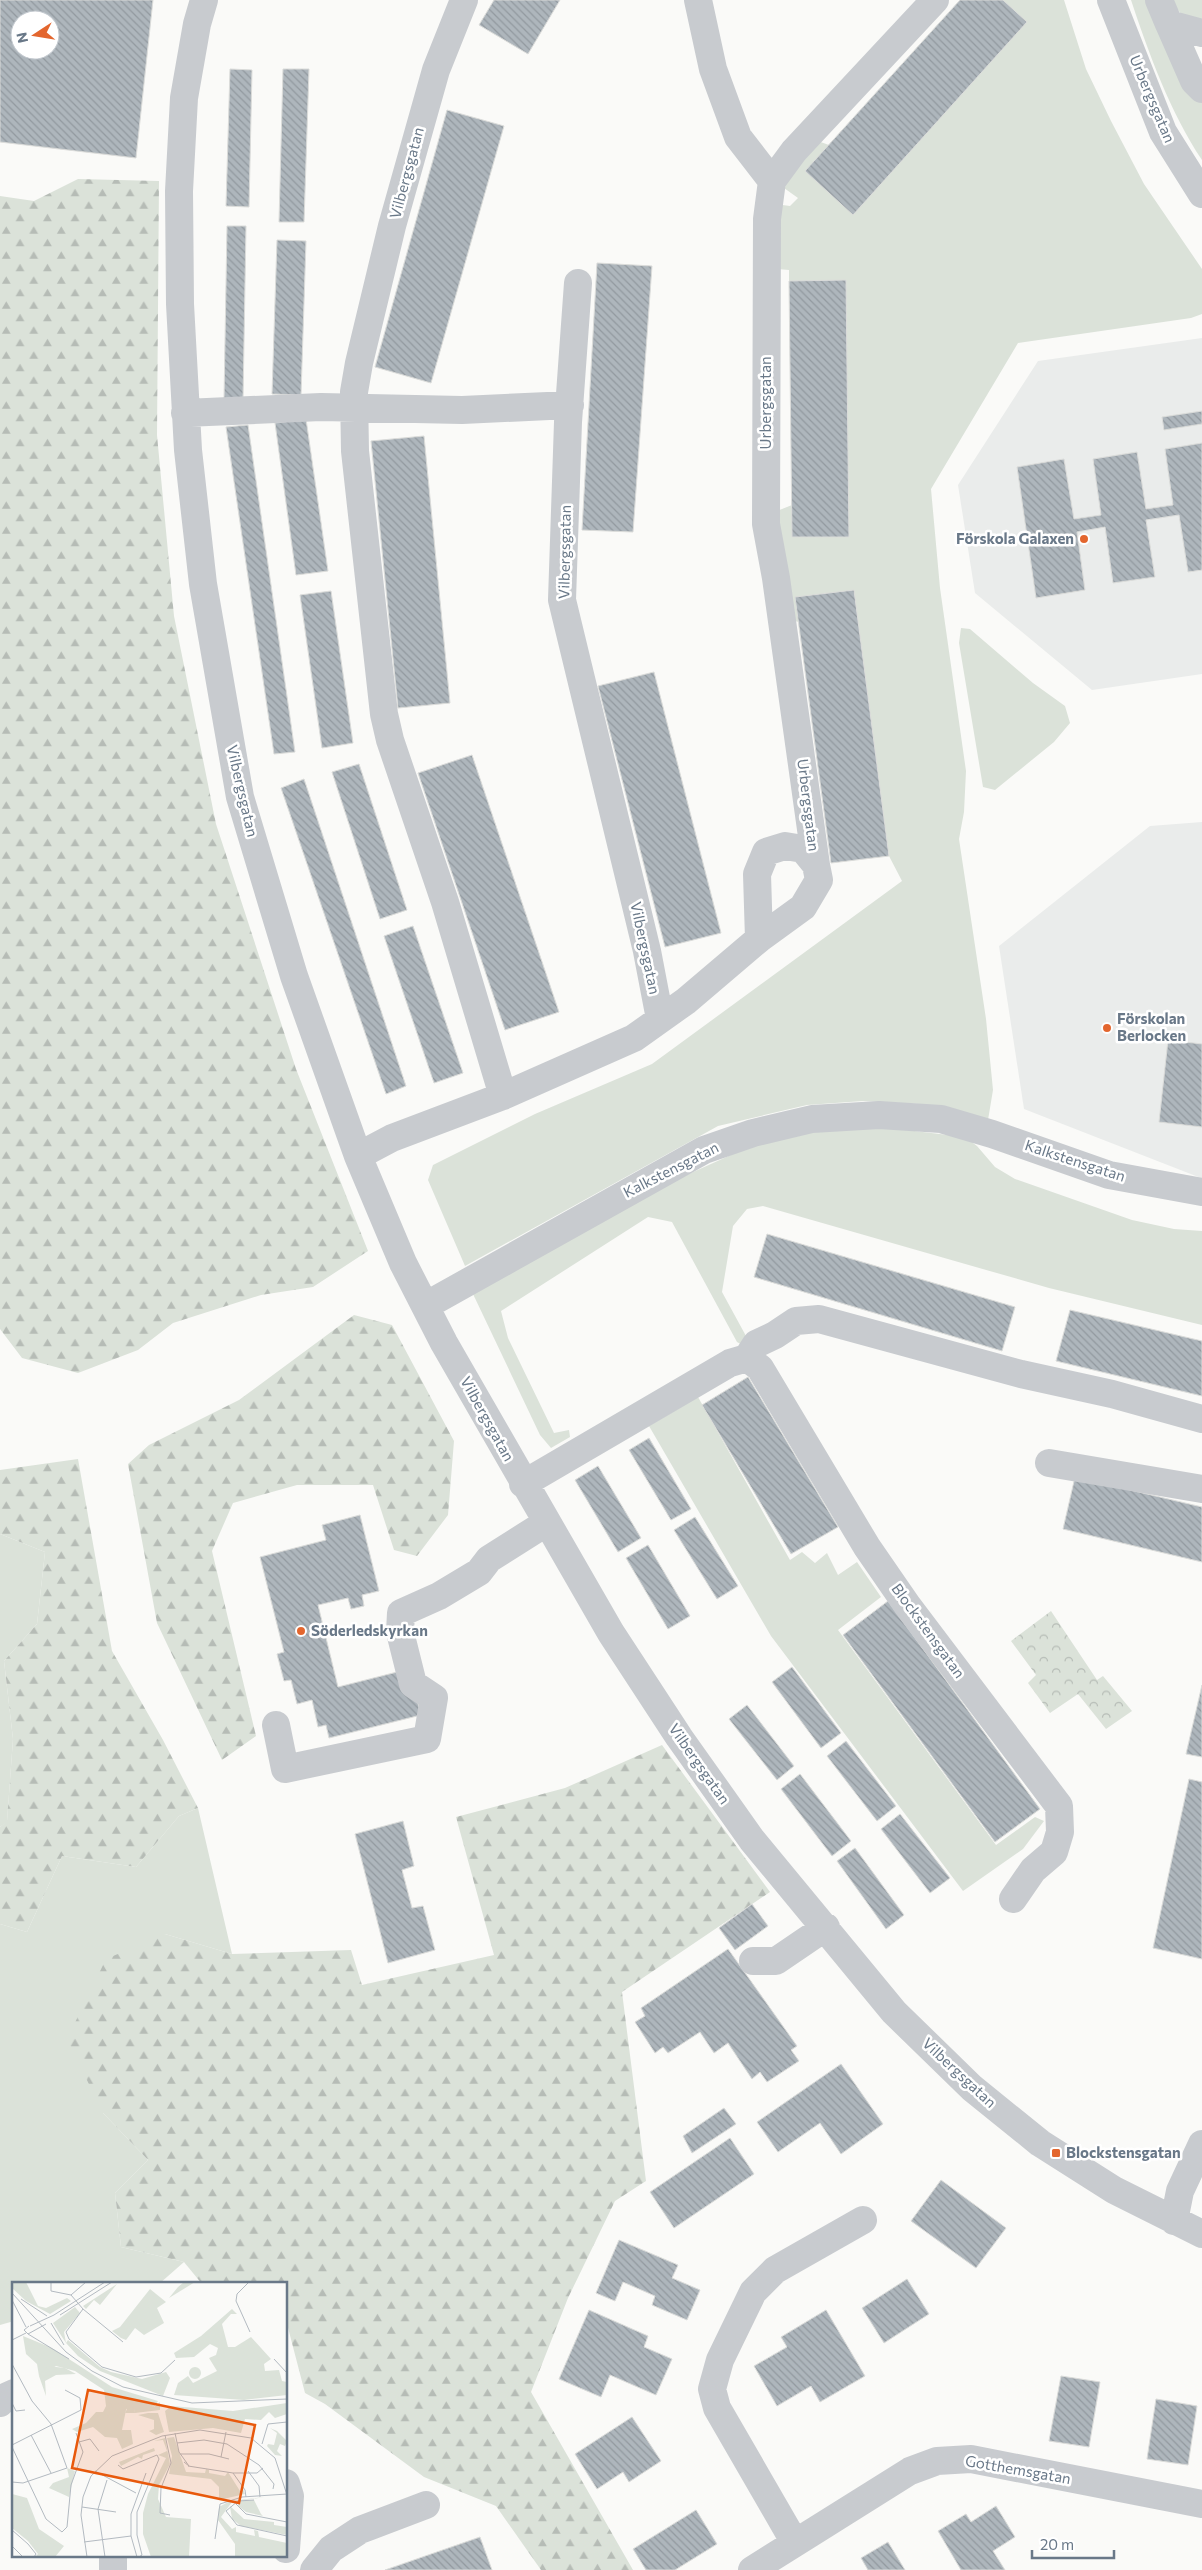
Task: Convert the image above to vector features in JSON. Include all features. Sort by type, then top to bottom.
[{"type":"street","name":"Vilbergsgatan","points":[[204,0],[197,24],[184,98],[179,191],[180,304],[185,413],[203,584],[240,797],[294,976],[358,1156],[403,1263],[523,1484],[611,1633],[679,1737],[752,1840],[826,1927],[894,2012],[972,2088],[1040,2143],[1114,2190],[1202,2234]]},
{"type":"street","name":"Vilbergsgatan","points":[[464,0],[436,70],[392,226],[359,363],[354,408],[355,451],[384,714],[503,1096]]},
{"type":"street","points":[[698,0],[713,69],[738,137],[772,181]]},
{"type":"street","name":"Urbergsgatan","points":[[816,865],[786,647],[766,524],[766,257],[767,219],[772,181],[794,151],[935,0]]},
{"type":"street","name":"Urbergsgatan","points":[[1111,0],[1163,132],[1202,194]]},
{"type":"street","points":[[1164,12],[1202,33]]},
{"type":"street","points":[[1164,12],[1194,81],[1202,89]]},
{"type":"street","name":"Vilbergsgatan","points":[[578,283],[570,404],[562,600],[647,951],[660,1019]]},
{"type":"street","points":[[185,413],[321,407],[462,410],[570,404]]},
{"type":"street","points":[[759,939],[757,874],[766,852],[785,846],[803,849],[816,865]]},
{"type":"street","name":"Vilbergsgatan","points":[[358,1156],[392,1138],[503,1096],[634,1038],[686,1001],[759,939],[803,907],[819,880],[816,865]]},
{"type":"street","name":"Kalkstensgatan","points":[[425,1306],[704,1150],[753,1133],[812,1118],[879,1115],[941,1119],[992,1134],[1109,1175],[1202,1192]]},
{"type":"street","points":[[523,1484],[730,1363],[747,1358],[756,1344],[775,1335],[796,1321],[819,1319],[1021,1374],[1112,1394],[1202,1419]]},
{"type":"street","name":"Blockstensgatan","points":[[747,1358],[760,1368],[867,1547],[907,1605],[1059,1806],[1060,1832],[1054,1852],[1033,1870],[1013,1899]]},
{"type":"street","points":[[1049,1463],[1202,1490]]},
{"type":"street","points":[[276,1725],[285,1769],[427,1739],[434,1698],[413,1684],[400,1632],[401,1613],[439,1596],[478,1572],[489,1559],[546,1523]]},
{"type":"street","points":[[753,1961],[776,1961],[826,1927]]},
{"type":"street","points":[[1174,2221],[1180,2191],[1202,2144]]},
{"type":"street","points":[[795,2543],[717,2408],[712,2389],[720,2360],[753,2292],[776,2270],[863,2220]]},
{"type":"street","points":[[0,2403],[12,2394]]},
{"type":"street","name":"Gotthemsgatan","points":[[752,2570],[910,2470],[937,2461],[971,2459],[1202,2504]]},
{"type":"street","points":[[288,2490],[290,2496],[288,2522]]},
{"type":"street","points":[[314,2570],[331,2549],[360,2530],[426,2505]]},
{"type":"shaded area","name":"Förskola Galaxen","points":[[1202,338],[1202,674],[1092,690],[975,593],[958,485],[1038,361]]},
{"type":"shaded area","name":"Förskolan Berlocken","points":[[1202,822],[1201,1178],[1024,1109],[999,946],[1150,826]]},
{"type":"green space","points":[[1003,0],[1064,0],[1086,69],[1111,121],[1144,184],[1202,269],[1202,314],[1191,318],[1018,343],[931,489],[940,588],[966,771],[964,812],[959,839],[986,1019],[993,1090],[988,1120],[920,1104],[863,1101],[807,1105],[718,1126],[465,1266],[428,1180],[433,1165],[535,1114],[652,1064],[902,881],[889,856],[854,590],[796,597],[799,622],[790,620],[777,511],[792,505],[792,537],[849,536],[846,280],[789,281],[789,270],[777,269],[775,204],[790,206],[798,198],[784,188],[789,177],[815,140],[829,145],[853,215],[1027,22]]},
{"type":"green space","points":[[1131,0],[1151,0],[1202,103],[1202,160],[1190,142],[1170,103]]},
{"type":"green space","points":[[1169,0],[1202,0],[1202,25],[1184,17]]},
{"type":"green space","points":[[78,179],[159,181],[157,435],[174,616],[216,824],[296,1069],[368,1251],[313,1287],[261,1295],[173,1323],[138,1350],[78,1373],[22,1358],[0,1329],[0,196],[34,201]]},
{"type":"green space","points":[[961,628],[970,629],[1033,683],[1065,706],[1070,723],[1054,742],[995,790],[983,787],[959,643]]},
{"type":"green space","points":[[889,1128],[965,1137],[977,1146],[995,1167],[1015,1179],[1132,1220],[1174,1229],[1202,1231],[1202,1325],[1049,1288],[763,1206],[747,1209],[733,1226],[722,1292],[746,1336],[744,1346],[737,1342],[672,1222],[648,1217],[501,1311],[508,1338],[554,1433],[569,1430],[570,1437],[551,1448],[540,1435],[473,1294],[680,1178],[744,1149],[794,1135],[840,1129]]},
{"type":"green space","points":[[354,1315],[392,1325],[454,1441],[448,1515],[417,1556],[394,1550],[373,1485],[297,1485],[233,1503],[212,1551],[256,1736],[222,1760],[157,1623],[128,1464],[149,1445],[239,1400]]},
{"type":"green space","points":[[698,1397],[790,1560],[802,1552],[815,1563],[827,1553],[838,1575],[857,1562],[881,1597],[838,1630],[996,1845],[1035,1817],[1044,1821],[1023,1849],[963,1891],[771,1636],[649,1426]]},
{"type":"green space","points":[[78,1459],[112,1651],[163,1740],[198,1808],[179,1816],[136,1867],[62,1856],[27,1932],[0,1924],[0,1827],[7,1821],[13,1739],[4,1661],[37,1624],[45,1552],[0,1534],[0,1470]]},
{"type":"green space","points":[[0,1534],[45,1552],[37,1624],[4,1661],[13,1739],[7,1822],[0,1827]]},
{"type":"green space","points":[[1051,1611],[1097,1680],[1103,1676],[1132,1711],[1106,1729],[1078,1694],[1050,1713],[1028,1683],[1036,1675],[1011,1641]]},
{"type":"green space","points":[[662,1745],[770,1892],[622,1992],[646,2181],[615,2201],[568,2298],[531,2392],[633,2570],[541,2570],[496,2506],[424,2477],[325,2404],[305,2393],[288,2328],[288,2282],[200,2282],[184,2262],[121,2247],[115,2193],[148,2160],[103,2113],[67,2039],[106,1959],[165,1934],[232,1954],[351,1950],[362,1985],[494,1955],[456,1817],[565,1788]]},
{"type":"green space","points":[[198,1808],[232,1954],[165,1934],[103,2113],[148,2160],[115,2193],[121,2247],[184,2262],[161,2282],[12,2282],[12,2322],[0,2325],[0,1924],[27,1932],[62,1856],[136,1867],[179,1816]]},
{"type":"building","points":[[0,0],[153,0],[136,158],[0,142]]},
{"type":"building","points":[[494,0],[560,0],[528,54],[479,25]]},
{"type":"building","points":[[960,0],[1003,0],[1027,22],[853,215],[805,171]]},
{"type":"building","points":[[230,69],[252,70],[249,207],[226,206]]},
{"type":"building","points":[[283,69],[309,69],[304,222],[279,222]]},
{"type":"building","points":[[447,110],[504,126],[431,383],[375,367]]},
{"type":"building","points":[[227,226],[246,226],[243,399],[224,399]]},
{"type":"building","points":[[277,240],[306,241],[301,395],[272,394]]},
{"type":"building","points":[[597,263],[652,266],[633,532],[582,530]]},
{"type":"building","points":[[846,280],[849,537],[792,537],[789,281]]},
{"type":"building","points":[[1202,411],[1202,424],[1164,430],[1162,417]]},
{"type":"building","points":[[306,419],[328,571],[296,575],[275,423]]},
{"type":"building","points":[[248,425],[295,752],[274,754],[226,427]]},
{"type":"building","points":[[424,436],[450,703],[398,708],[371,441]]},
{"type":"building","points":[[1202,443],[1202,570],[1188,572],[1179,515],[1146,520],[1155,577],[1113,583],[1105,527],[1077,532],[1085,590],[1036,598],[1017,467],[1064,459],[1074,519],[1101,515],[1093,459],[1137,452],[1146,509],[1173,505],[1165,449]]},
{"type":"building","points":[[854,590],[889,856],[831,863],[795,597]]},
{"type":"building","points":[[331,591],[353,743],[322,748],[300,595]]},
{"type":"building","points":[[654,672],[721,933],[665,947],[598,686]]},
{"type":"building","points":[[472,755],[559,1012],[505,1030],[418,773]]},
{"type":"building","points":[[359,764],[407,910],[380,919],[332,772]]},
{"type":"building","points":[[304,779],[406,1086],[386,1094],[281,788]]},
{"type":"building","points":[[413,926],[463,1073],[434,1083],[384,936]]},
{"type":"building","points":[[1168,1040],[1202,1044],[1202,1127],[1159,1122]]},
{"type":"building","points":[[767,1234],[1015,1307],[1002,1351],[754,1277]]},
{"type":"building","points":[[1070,1310],[1202,1341],[1202,1396],[1056,1361]]},
{"type":"building","points":[[748,1377],[838,1527],[791,1554],[702,1405]]},
{"type":"building","points":[[649,1438],[691,1509],[671,1520],[629,1450]]},
{"type":"building","points":[[598,1466],[641,1538],[618,1552],[575,1480]]},
{"type":"building","points":[[1075,1477],[1202,1507],[1202,1562],[1063,1529]]},
{"type":"building","name":"Söderledskyrkan","points":[[360,1515],[379,1591],[362,1595],[364,1606],[351,1609],[348,1598],[318,1605],[338,1687],[409,1669],[421,1715],[329,1738],[326,1725],[318,1727],[312,1700],[297,1704],[291,1680],[284,1681],[277,1654],[284,1652],[260,1557],[326,1540],[322,1525]]},
{"type":"building","points":[[695,1517],[738,1586],[717,1599],[674,1530]]},
{"type":"building","points":[[648,1545],[690,1616],[668,1629],[626,1558]]},
{"type":"building","points":[[888,1601],[1040,1809],[995,1842],[843,1635]]},
{"type":"building","points":[[792,1667],[841,1733],[821,1748],[772,1682]]},
{"type":"building","points":[[1202,1685],[1202,1757],[1186,1754]]},
{"type":"building","points":[[747,1705],[794,1766],[777,1780],[729,1719]]},
{"type":"building","points":[[846,1741],[896,1806],[877,1821],[827,1756]]},
{"type":"building","points":[[800,1774],[851,1841],[832,1856],[781,1789]]},
{"type":"building","points":[[1189,1779],[1202,1782],[1202,1959],[1153,1948]]},
{"type":"building","points":[[900,1814],[950,1878],[930,1893],[881,1829]]},
{"type":"building","points":[[403,1821],[414,1866],[402,1870],[412,1908],[423,1906],[435,1950],[388,1963],[355,1834]]},
{"type":"building","points":[[855,1848],[904,1915],[886,1929],[837,1861]]},
{"type":"building","points":[[752,1904],[768,1926],[735,1950],[719,1928]]},
{"type":"building","points":[[728,1949],[797,2046],[791,2050],[799,2061],[767,2082],[760,2072],[752,2079],[728,2043],[714,2053],[700,2032],[668,2053],[663,2047],[655,2053],[635,2022],[645,2016],[641,2008]]},
{"type":"building","points":[[841,2064],[883,2124],[841,2154],[820,2123],[778,2152],[757,2122]]},
{"type":"building","points":[[724,2108],[736,2124],[692,2153],[683,2136]]},
{"type":"building","points":[[730,2138],[754,2174],[674,2228],[650,2192]]},
{"type":"building","points":[[941,2180],[1006,2228],[976,2268],[911,2221]]},
{"type":"building","points":[[619,2240],[678,2265],[672,2278],[700,2290],[687,2320],[652,2305],[655,2296],[623,2282],[615,2301],[596,2293]]},
{"type":"building","points":[[907,2279],[929,2314],[884,2343],[862,2308]]},
{"type":"building","points":[[589,2310],[648,2336],[644,2347],[672,2359],[656,2395],[610,2375],[601,2397],[559,2379]]},
{"type":"building","points":[[826,2310],[865,2376],[820,2402],[811,2386],[777,2406],[754,2366],[787,2347],[781,2337]]},
{"type":"building","points":[[1061,2376],[1100,2382],[1089,2447],[1049,2441]]},
{"type":"building","points":[[1156,2399],[1197,2406],[1188,2465],[1147,2459]]},
{"type":"building","points":[[632,2417],[661,2461],[629,2482],[623,2472],[597,2489],[575,2454]]},
{"type":"building","points":[[996,2506],[1015,2537],[993,2551],[1005,2570],[961,2570],[938,2531],[966,2514],[971,2522]]},
{"type":"building","points":[[696,2510],[717,2544],[675,2570],[646,2570],[633,2549]]},
{"type":"building","points":[[480,2537],[492,2570],[385,2570]]},
{"type":"building","points":[[888,2542],[905,2570],[868,2570],[861,2558]]},
{"type":"place","name":"Förskola Galaxen","points":[[1084,539]]},
{"type":"place","name":"Förskolan Berlocken","points":[[1107,1028]]},
{"type":"place","name":"Söderledskyrkan","points":[[301,1631]]},
{"type":"place","name":"Blockstensgatan","points":[[1056,2153]]}]
